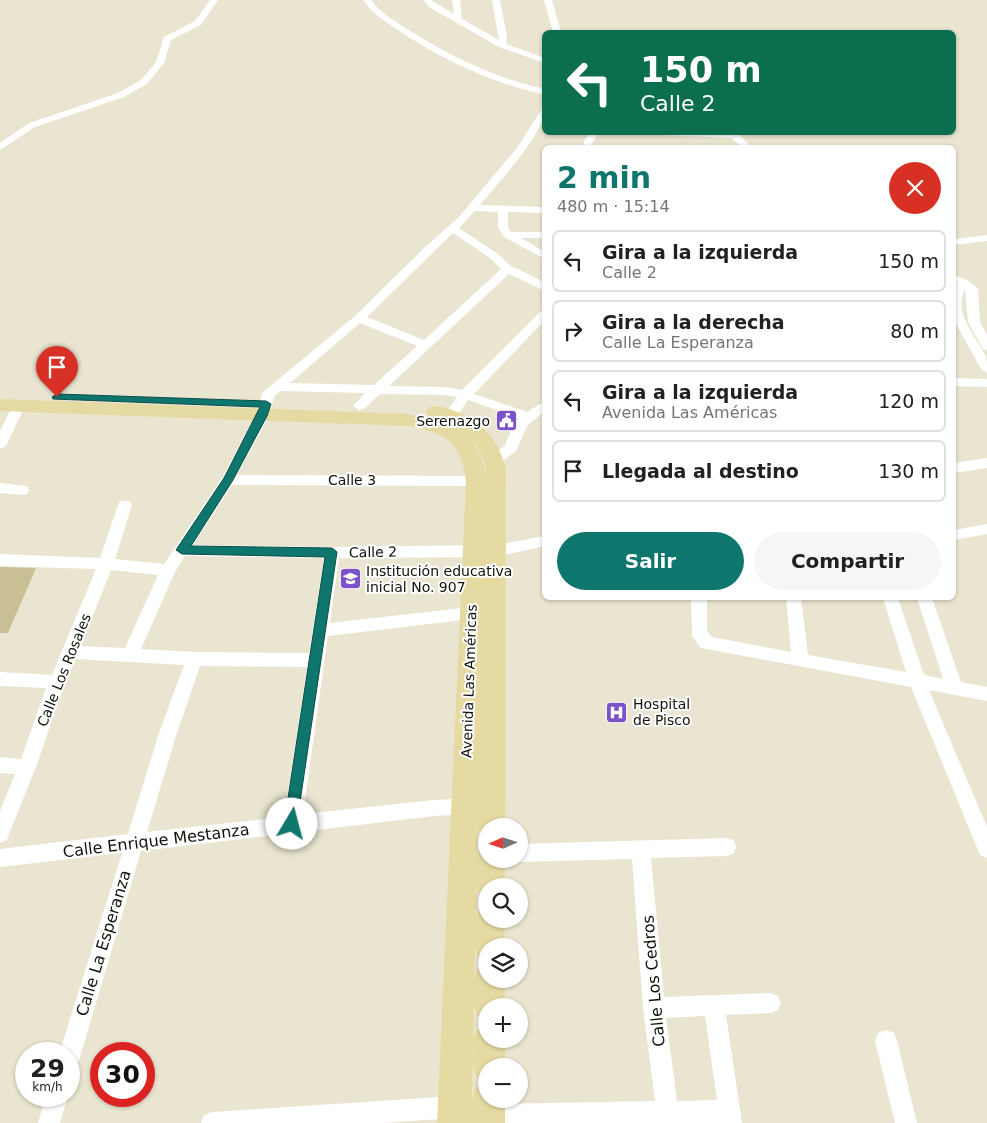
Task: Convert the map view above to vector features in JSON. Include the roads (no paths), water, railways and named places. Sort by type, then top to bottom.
[{"type":"main road","name":"Avenida Las Américas","points":[[6,402],[264,410],[359,406],[409,408],[439,412],[450,416],[464,422],[482,437],[495,460],[497,478],[485,551],[471,613],[455,1115]]},
{"type":"main road","name":"Avenida Las Américas","points":[[264,410],[294,415],[402,420],[430,424],[450,432],[466,445],[475,463],[485,551],[491,816]]},
{"type":"street","points":[[0,147],[32,125],[122,95],[144,82],[157,67],[167,39],[198,23],[214,0]]},
{"type":"street","points":[[367,0],[378,14],[446,58],[504,82],[542,91]]},
{"type":"street","points":[[427,0],[442,11],[502,45],[542,60]]},
{"type":"street","points":[[496,0],[503,37],[502,45]]},
{"type":"street","points":[[548,0],[556,30]]},
{"type":"street","points":[[442,11],[456,4],[458,20]]},
{"type":"street","points":[[385,8],[456,56],[498,73],[542,85]]},
{"type":"street","points":[[130,654],[168,570],[228,480],[264,410],[268,395],[359,318],[473,208],[521,149],[542,116]]},
{"type":"street","points":[[588,142],[593,135]]},
{"type":"street","points":[[733,135],[745,145]]},
{"type":"street","points":[[473,208],[542,210]]},
{"type":"street","points":[[502,210],[503,227],[508,235],[542,254]]},
{"type":"street","points":[[452,228],[494,256],[508,270],[542,287]]},
{"type":"street","points":[[508,235],[542,236]]},
{"type":"street","points":[[956,243],[987,238]]},
{"type":"street","points":[[956,243],[987,247]]},
{"type":"street","points":[[359,406],[508,270]]},
{"type":"street","points":[[956,294],[958,280],[972,288],[974,322],[987,346]]},
{"type":"street","points":[[956,299],[973,300]]},
{"type":"street","points":[[956,306],[958,320],[987,368]]},
{"type":"street","points":[[450,416],[465,395],[542,316]]},
{"type":"street","points":[[359,318],[426,345]]},
{"type":"street","points":[[958,320],[987,324]]},
{"type":"street","points":[[956,382],[987,382]]},
{"type":"street","points":[[277,387],[445,391],[465,395],[529,417]]},
{"type":"street","points":[[0,444],[6,402]]},
{"type":"street","points":[[495,460],[511,448],[521,424],[542,407]]},
{"type":"street","points":[[956,463],[987,463]]},
{"type":"street","name":"Calle 3","points":[[228,480],[476,481]]},
{"type":"street","points":[[0,488],[22,490]]},
{"type":"street","name":"Calle Los Rosales","points":[[0,834],[27,767],[57,682],[106,564],[126,505]]},
{"type":"street","points":[[956,535],[987,529]]},
{"type":"street","name":"Calle 2","points":[[182,550],[332,552],[485,551],[542,542]]},
{"type":"street","points":[[292,824],[332,552]]},
{"type":"street","points":[[0,560],[106,564],[168,570]]},
{"type":"street","points":[[699,600],[699,631],[700,636],[707,643],[987,694]]},
{"type":"street","points":[[794,600],[800,659]]},
{"type":"street","points":[[892,600],[917,680],[987,849]]},
{"type":"street","points":[[927,600],[954,688]]},
{"type":"street","points":[[320,630],[471,613]]},
{"type":"street","points":[[71,652],[194,659],[316,660]]},
{"type":"street","name":"Calle La Esperanza","points":[[74,1042],[167,736],[194,659]]},
{"type":"street","points":[[0,680],[57,682]]},
{"type":"street","points":[[0,765],[27,767]]},
{"type":"street","name":"Calle Enrique Mestanza","points":[[0,858],[466,806],[491,816]]},
{"type":"street","points":[[528,853],[727,847]]},
{"type":"street","name":"Calle Los Cedros","points":[[641,850],[654,1008],[667,1112]]},
{"type":"street","points":[[654,1008],[771,1003]]},
{"type":"street","points":[[488,1112],[667,1112],[730,1117],[714,1005]]},
{"type":"street","points":[[886,1042],[906,1123]]},
{"type":"street","points":[[48,1123],[53,1107]]},
{"type":"street","points":[[212,1123],[455,1115]]},
{"type":"place","name":"Serenazgo","points":[[506,421]]},
{"type":"place","name":"Institución educativa inicial No. 907","points":[[350,579]]},
{"type":"place","name":"Hospital de Pisco","points":[[617,712]]}]
